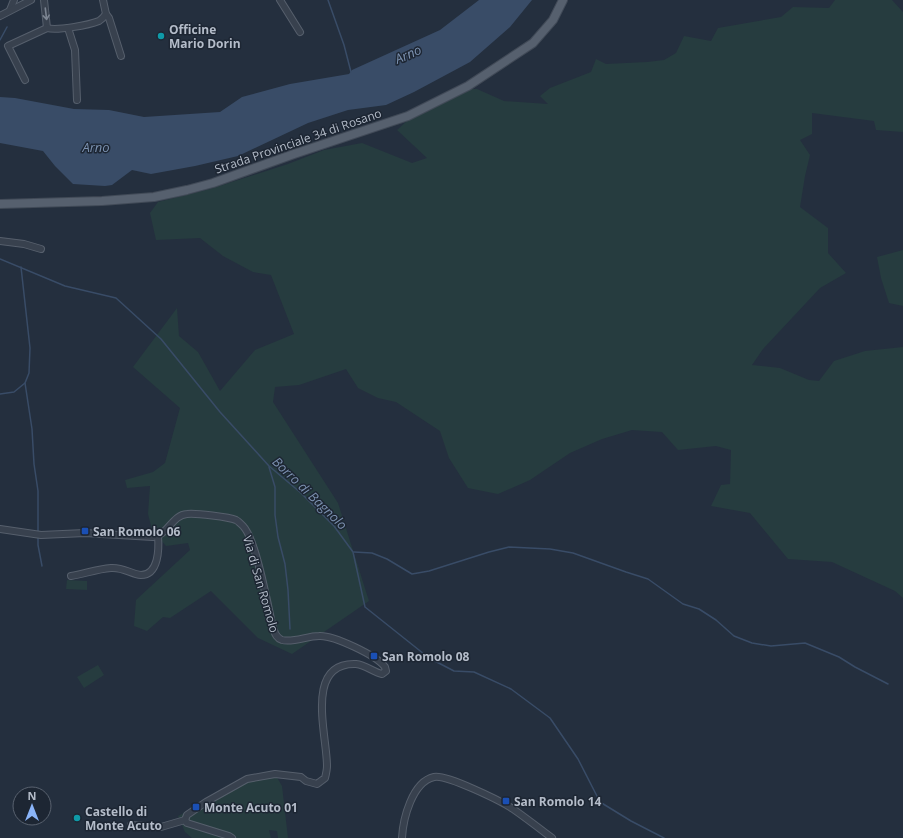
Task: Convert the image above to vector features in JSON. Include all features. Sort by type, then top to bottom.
[{"type":"main road","name":"Strada Provinciale 34 di Rosano","points":[[0,204],[102,201],[154,197],[187,190],[213,183],[408,116],[468,86],[533,43],[553,20],[563,0]]},
{"type":"street","points":[[10,10],[14,0]]},
{"type":"street","points":[[0,16],[31,0]]},
{"type":"street","points":[[44,0],[47,28]]},
{"type":"street","points":[[103,0],[106,14],[109,18],[121,56]]},
{"type":"street","points":[[280,0],[300,32]]},
{"type":"street","points":[[25,80],[8,46],[47,28],[53,30],[68,28],[100,20],[106,14]]},
{"type":"street","points":[[68,28],[74,50],[77,100]]},
{"type":"street","points":[[0,241],[24,244],[40,249]]},
{"type":"street","name":"Via di San Romolo","points":[[158,536],[164,532],[178,517],[186,514],[207,515],[236,520],[244,527],[250,537],[276,637],[282,640],[290,640],[306,637],[327,636],[348,644],[376,658],[383,664],[386,670],[382,674],[358,664],[345,665],[336,667],[328,676],[324,688],[321,708],[327,767],[325,778],[318,784],[306,781],[301,777],[275,774],[247,780],[206,802],[187,815],[185,820]]},
{"type":"street","points":[[0,529],[41,535],[85,533],[158,536],[159,546],[157,561],[154,567],[146,574],[140,575],[125,569],[112,568],[71,576]]},
{"type":"street","points":[[402,838],[404,819],[417,789],[427,780],[436,776],[468,786],[504,804],[552,838]]},
{"type":"street","points":[[131,825],[162,827],[185,820],[187,823],[232,838]]},
{"type":"green space","points":[[835,0],[892,0],[903,12],[903,132],[876,130],[874,121],[812,113],[812,134],[800,140],[810,155],[800,207],[828,228],[828,253],[846,273],[820,288],[763,349],[752,365],[780,368],[809,380],[819,381],[834,361],[865,351],[903,347],[903,598],[895,591],[832,562],[788,559],[750,513],[711,506],[721,485],[730,484],[731,450],[716,446],[678,450],[662,432],[632,430],[602,439],[570,453],[530,480],[498,494],[468,488],[449,458],[440,431],[396,402],[378,398],[358,388],[346,369],[299,385],[275,387],[273,402],[338,503],[369,601],[292,654],[258,638],[211,591],[170,618],[163,617],[147,631],[134,626],[136,600],[190,550],[188,543],[166,546],[152,530],[148,514],[150,486],[127,488],[125,480],[153,472],[165,463],[180,408],[133,367],[177,308],[179,336],[198,352],[220,391],[255,350],[294,334],[271,275],[253,272],[223,256],[200,238],[156,240],[150,213],[158,202],[210,189],[288,164],[324,150],[362,143],[412,163],[427,158],[397,130],[408,120],[468,89],[477,89],[504,101],[548,104],[540,96],[550,88],[591,72],[596,59],[606,64],[664,60],[676,53],[684,36],[711,41],[718,28],[781,17],[793,7],[829,8]]},
{"type":"green space","points":[[903,250],[903,306],[889,303],[881,278],[877,257]]},
{"type":"green space","points":[[67,580],[87,581],[87,590],[66,589]]},
{"type":"green space","points":[[98,665],[104,675],[84,688],[77,677]]},
{"type":"green space","points":[[275,774],[282,786],[288,838],[278,838],[277,831],[269,830],[271,838],[192,838],[185,832],[178,816],[247,779]]},
{"type":"water","name":"Arno","points":[[479,0],[532,0],[510,27],[470,62],[414,92],[386,105],[348,110],[308,123],[238,156],[151,174],[132,170],[112,185],[105,186],[73,184],[55,166],[43,151],[0,143],[0,97],[15,98],[74,109],[109,110],[144,117],[220,112],[242,97],[290,84],[349,74],[352,70],[440,30]]},
{"type":"waterway","points":[[328,0],[344,45],[351,72]]},
{"type":"waterway","points":[[0,40],[7,27]]},
{"type":"waterway","name":"Borro di Bagnolo","points":[[0,259],[65,286],[116,298],[161,339],[220,412],[269,466],[301,493],[334,526],[353,552],[365,607],[429,658],[454,671],[474,672],[511,689],[550,718],[578,759],[600,802],[631,821],[664,838]]},
{"type":"waterway","points":[[21,267],[30,348],[29,373],[25,383],[32,429],[34,464],[38,491],[38,532]]},
{"type":"waterway","points":[[0,394],[14,392],[25,383]]},
{"type":"waterway","points":[[269,467],[275,487],[275,515],[278,537],[285,564],[290,629]]},
{"type":"waterway","points":[[38,536],[42,566]]},
{"type":"waterway","points":[[354,552],[372,553],[387,559],[412,574],[429,571],[509,547],[550,549],[573,553],[648,579],[683,604],[699,609],[716,620],[734,636],[752,643],[771,646],[805,643],[839,657],[888,684]]},
{"type":"place","name":"Officine Mario Dorin","points":[[161,36]]},
{"type":"place","name":"San Romolo 06","points":[[85,531]]},
{"type":"place","name":"San Romolo 08","points":[[374,656]]},
{"type":"place","name":"San Romolo 14","points":[[506,801]]},
{"type":"place","name":"Monte Acuto 01","points":[[196,807]]},
{"type":"place","name":"Castello di Monte Acuto","points":[[77,818]]}]
